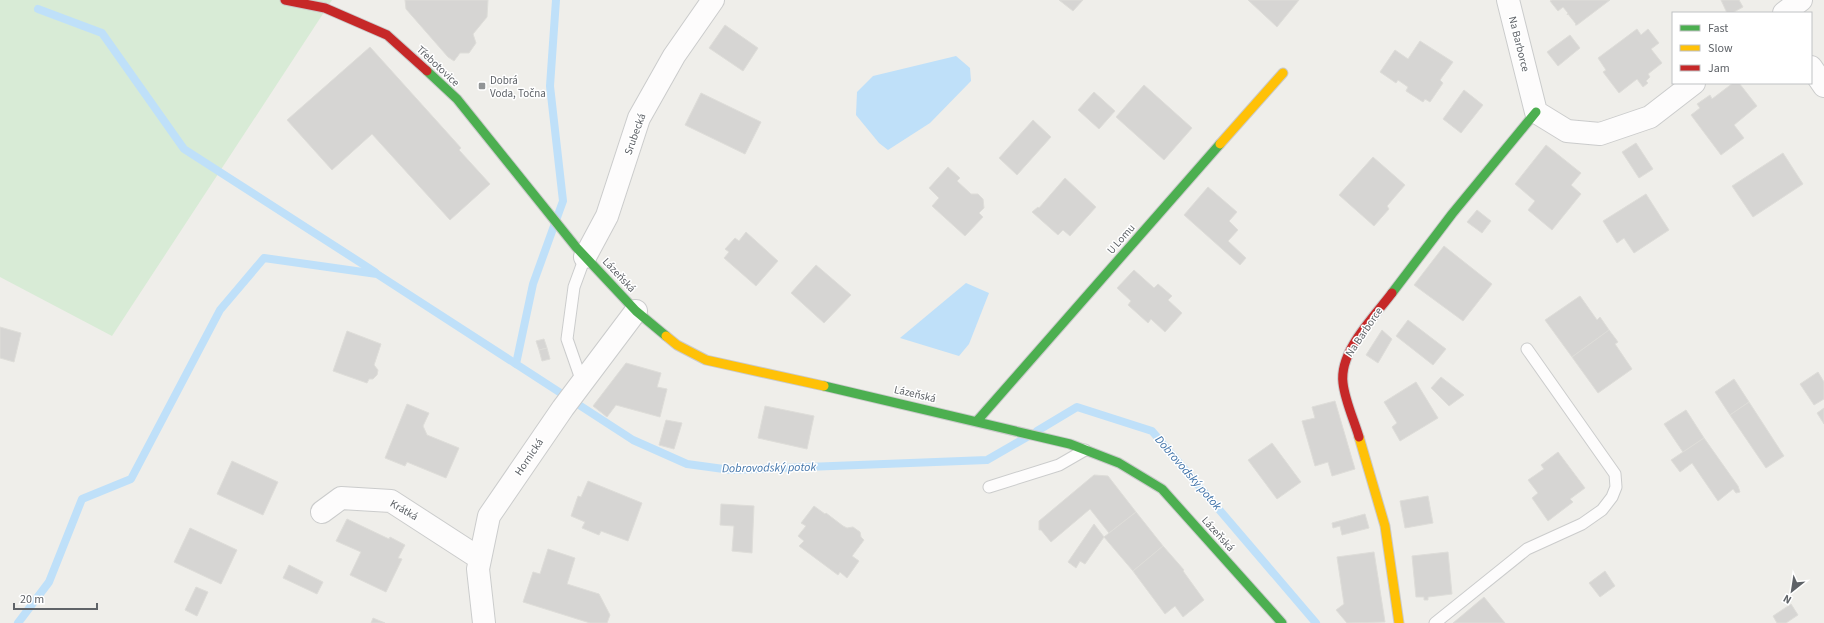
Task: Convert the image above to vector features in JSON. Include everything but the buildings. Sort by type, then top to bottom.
[{"type":"street","name":"Třebotovice","points":[[284,0],[325,8],[387,35],[457,100],[538,201]]},
{"type":"street","name":"Srubecká","points":[[581,252],[607,216],[639,118],[674,56],[713,0]]},
{"type":"street","name":"Na Barborce","points":[[1399,623],[1385,526],[1343,383],[1345,360],[1355,342],[1452,214],[1536,112],[1508,0]]},
{"type":"street","points":[[1785,12],[1801,0]]},
{"type":"street","points":[[1812,68],[1824,86]]},
{"type":"street","name":"U Lomu","points":[[977,421],[1283,73]]},
{"type":"street","points":[[1536,112],[1567,131],[1600,134],[1650,117],[1693,84]]},
{"type":"street","name":"Lázeňská","points":[[538,201],[581,252],[636,311],[676,345],[706,360],[977,421],[1003,429],[1070,444],[1119,463],[1162,489],[1282,623]]},
{"type":"street","name":"Hornická","points":[[484,623],[478,569],[479,558],[489,516],[563,408],[636,311]]},
{"type":"street","name":"Krátká","points":[[322,512],[341,498],[391,501],[479,558]]},
{"type":"lane","points":[[581,252],[574,287],[567,339],[582,382]]},
{"type":"lane","points":[[1435,623],[1527,549],[1582,524],[1602,510],[1612,497],[1616,486],[1615,474],[1527,349]]},
{"type":"lane","points":[[989,487],[1059,465],[1085,449]]},
{"type":"green space","points":[[0,0],[332,0],[112,336],[0,277]]},
{"type":"water","points":[[956,56],[970,68],[971,81],[930,123],[888,150],[879,143],[856,115],[857,92],[873,76]]},
{"type":"water","points":[[966,283],[989,293],[969,344],[959,356],[900,338]]},
{"type":"waterway","name":"Dobrovodský potok","points":[[556,0],[550,86],[563,201],[533,284],[516,364],[633,440],[687,464],[731,470],[987,460],[1027,437]]},
{"type":"waterway","points":[[38,9],[102,33],[184,149],[375,272]]},
{"type":"waterway","points":[[18,623],[49,582],[82,499],[131,479],[220,310],[264,258],[377,274],[516,364]]},
{"type":"waterway","name":"Dobrovodský potok","points":[[1037,431],[1077,407],[1152,431],[1316,623]]},
{"type":"traffic: fast","points":[[427,71],[457,99],[576,247],[636,311],[666,336]]},
{"type":"traffic: fast","points":[[1392,293],[1452,214],[1536,112]]},
{"type":"traffic: fast","points":[[977,421],[1220,144]]},
{"type":"traffic: fast","points":[[824,386],[1070,444],[1119,463],[1162,489],[1282,623]]},
{"type":"traffic: slow","points":[[1220,144],[1283,73]]},
{"type":"traffic: slow","points":[[666,336],[677,345],[706,360],[824,386]]},
{"type":"traffic: slow","points":[[1359,437],[1385,526],[1399,623]]},
{"type":"traffic: jam","points":[[285,0],[325,8],[387,35],[427,71]]},
{"type":"traffic: jam","points":[[1359,437],[1346,397],[1343,383],[1343,371],[1346,359],[1359,335],[1392,293]]},
{"type":"place","name":"Dobrá Voda, Točna","points":[[482,86]]}]
